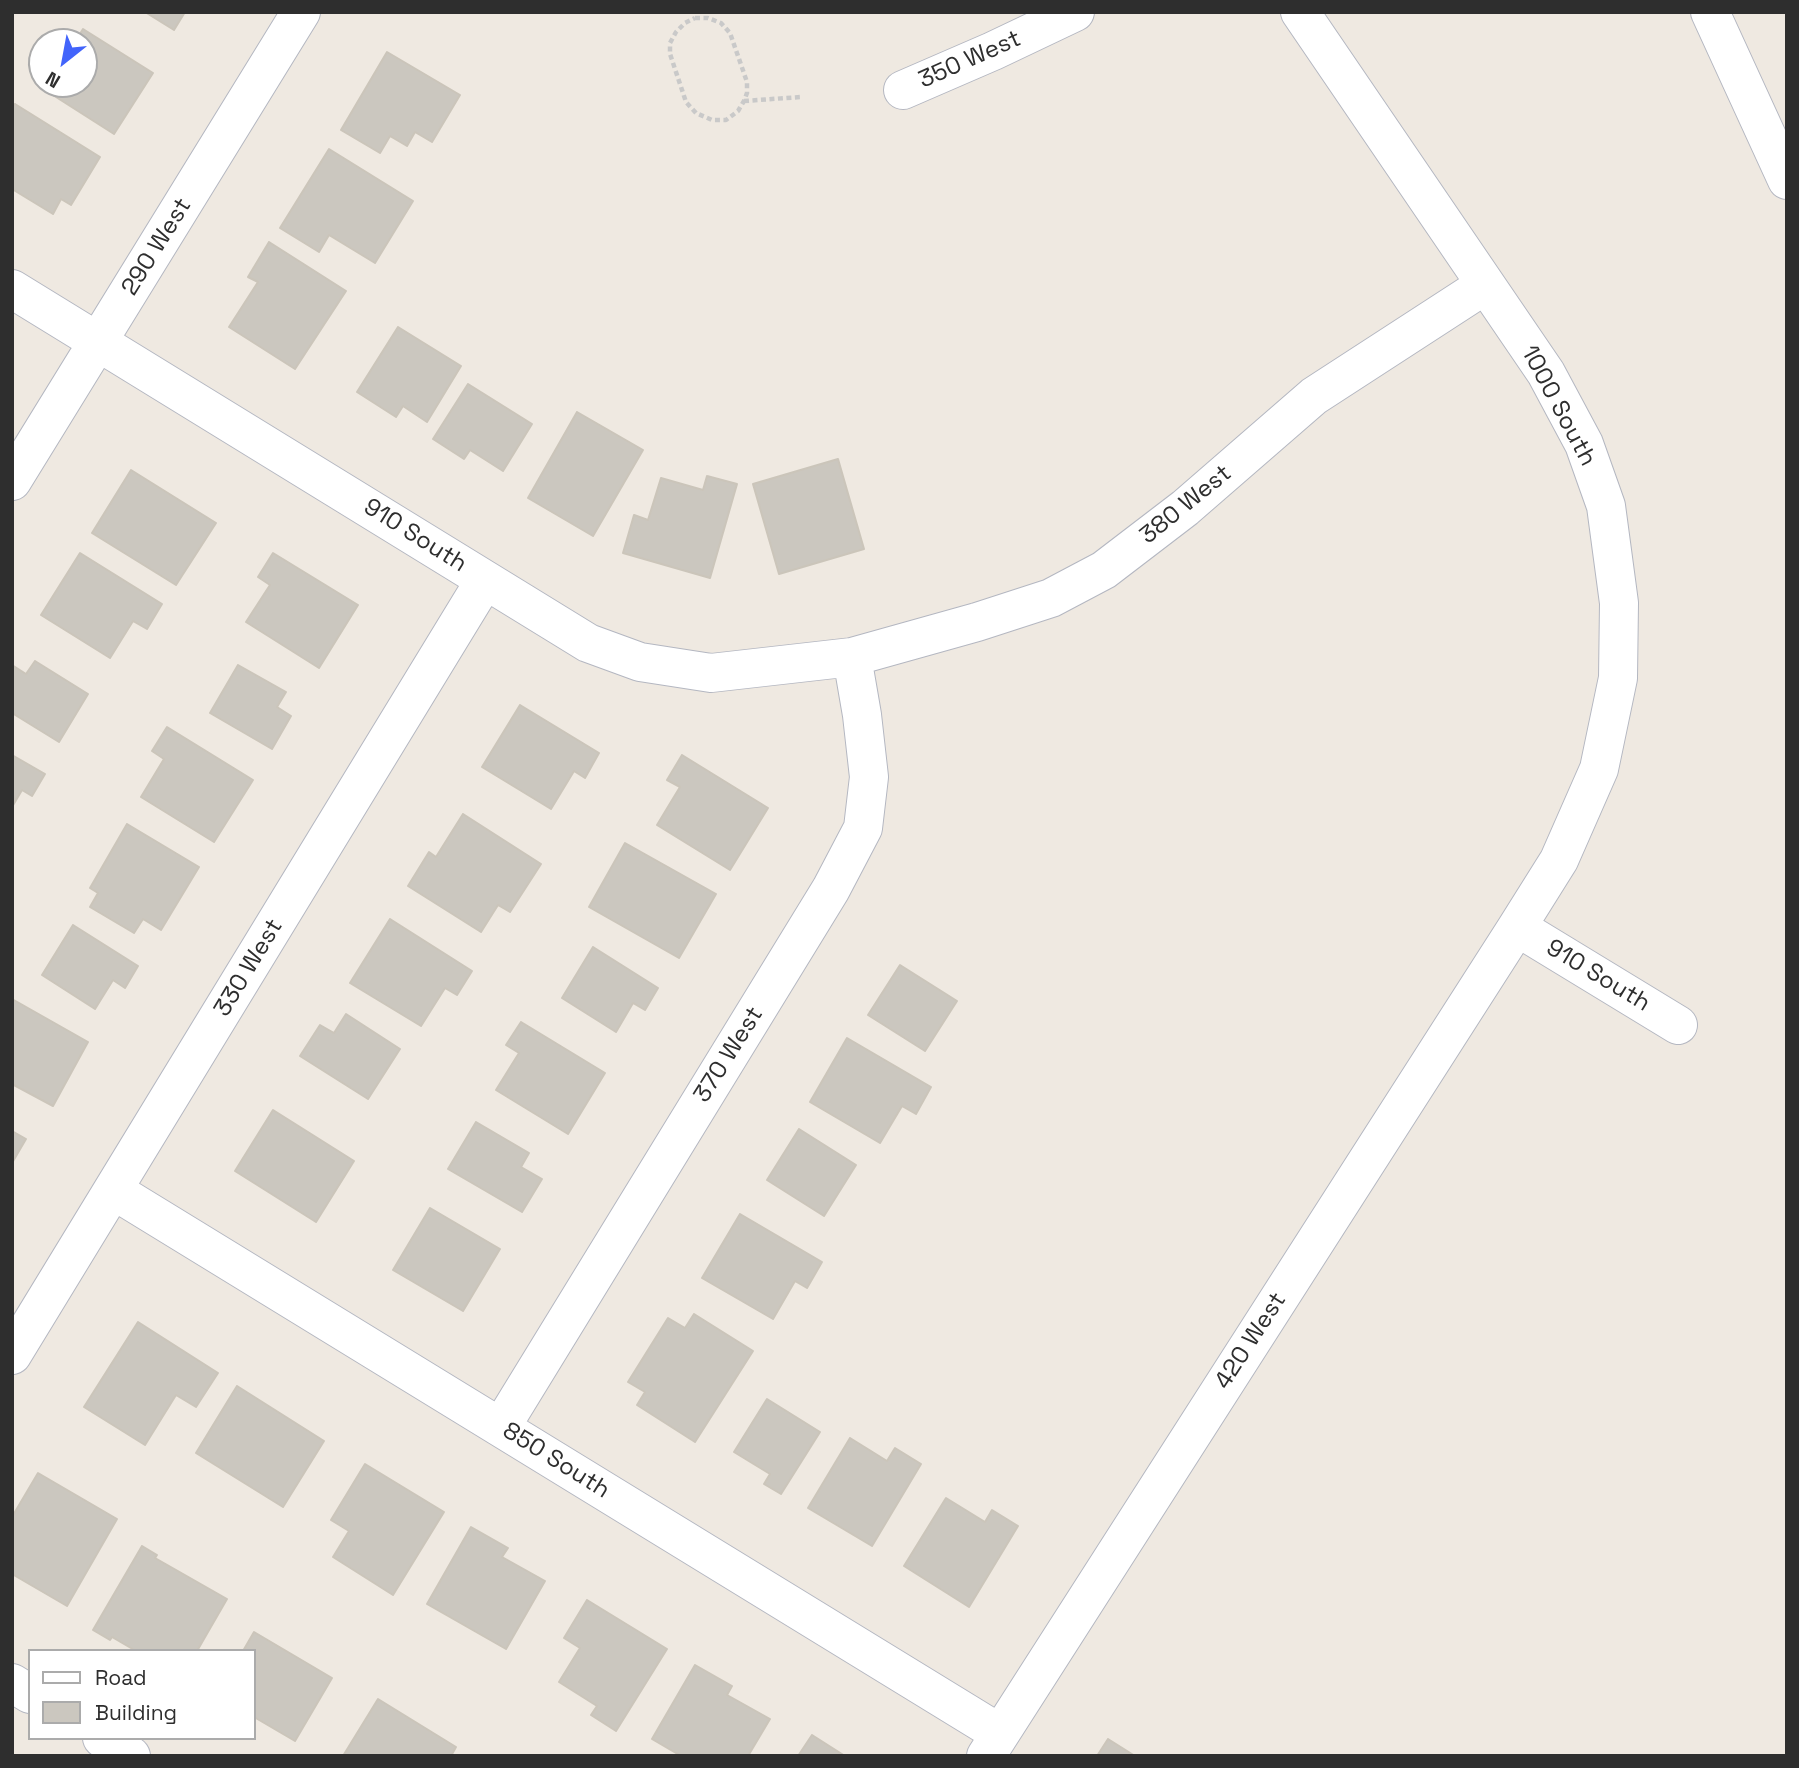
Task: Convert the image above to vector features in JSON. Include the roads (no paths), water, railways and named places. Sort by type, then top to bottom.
[{"type":"street","name":"290 West","points":[[12,481],[301,12]]},
{"type":"street","name":"350 West","points":[[903,90],[1075,12]]},
{"type":"street","name":"1000 South","points":[[1300,12],[1546,373],[1584,444],[1606,506],[1619,603],[1618,678],[1600,769],[1559,860],[1517,927]]},
{"type":"street","points":[[1710,12],[1787,180]]},
{"type":"street","name":"380 West","points":[[852,657],[977,622],[1051,597],[1104,570],[1185,508],[1314,396],[1485,285]]},
{"type":"street","name":"910 South","points":[[12,289],[588,643],[640,662],[711,673],[852,657]]},
{"type":"street","name":"330 West","points":[[12,1356],[485,580]]},
{"type":"street","name":"370 West","points":[[500,1427],[831,889],[863,828],[869,777],[852,657]]},
{"type":"street","name":"910 South","points":[[1517,927],[1678,1025]]},
{"type":"street","name":"420 West","points":[[992,1745],[1517,927]]},
{"type":"street","name":"850 South","points":[[113,1190],[500,1427],[992,1745]]},
{"type":"street","points":[[12,1683],[28,1693]]},
{"type":"street","points":[[105,1740],[131,1756]]}]
